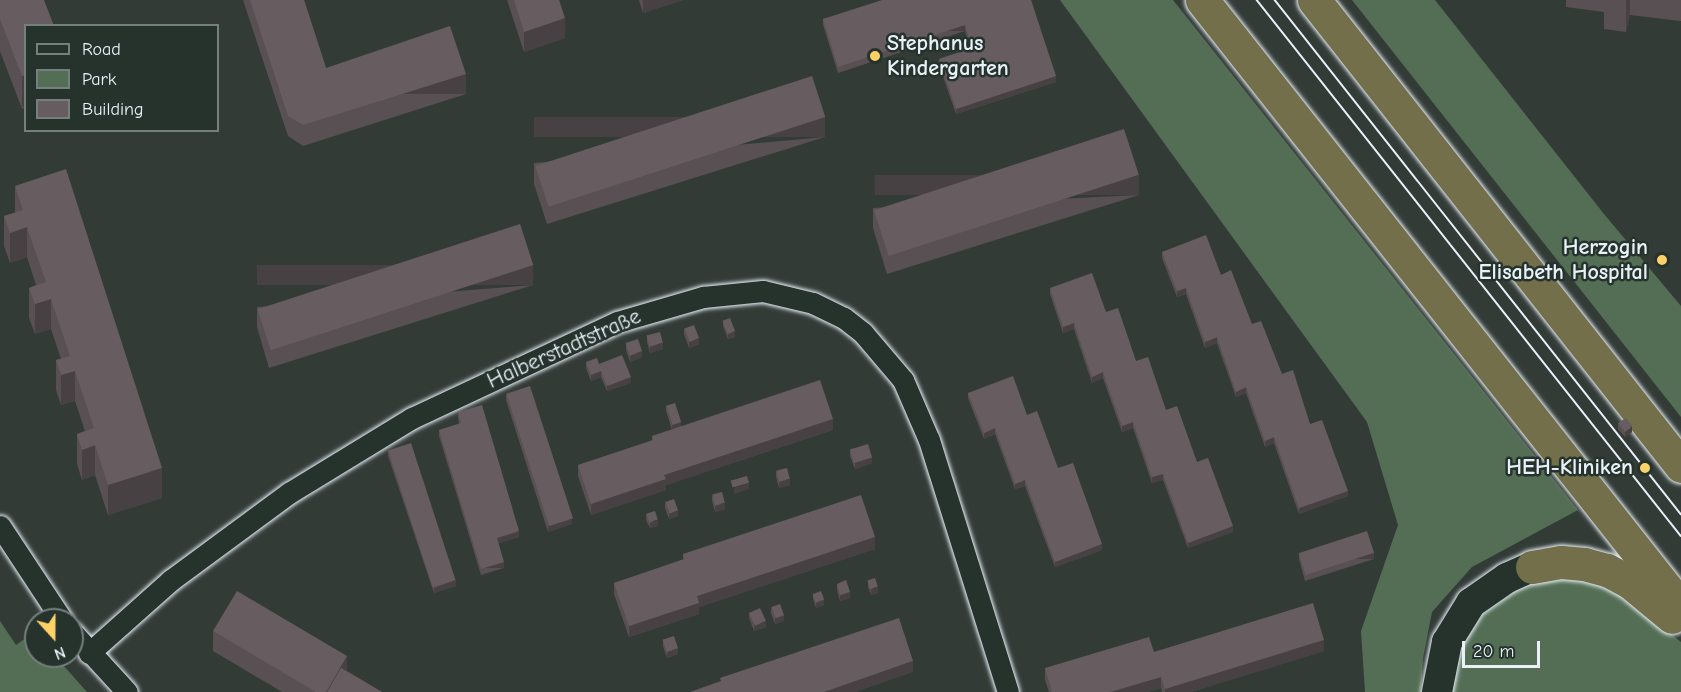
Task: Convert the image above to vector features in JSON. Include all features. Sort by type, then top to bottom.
[{"type":"highway","points":[[1202,0],[1681,607]]},
{"type":"highway","points":[[1314,0],[1681,466]]},
{"type":"highway","points":[[1532,567],[1561,562],[1584,564],[1607,570],[1631,583],[1681,624]]},
{"type":"street","name":"Halberstadtstraße","points":[[88,653],[171,580],[280,499],[412,418],[617,322],[703,297],[763,291],[813,303],[844,318],[863,333],[903,380],[930,440],[1008,692]]},
{"type":"street","points":[[0,526],[54,608]]},
{"type":"street","points":[[1437,692],[1447,642],[1472,603],[1507,578],[1532,567]]},
{"type":"street","points":[[84,648],[127,692]]},
{"type":"green space","points":[[1060,0],[1173,0],[1578,510],[1472,567],[1432,612],[1423,658],[1421,692],[1365,692],[1361,631],[1398,525],[1367,422]]},
{"type":"green space","points":[[1352,0],[1435,0],[1604,214],[1681,306],[1681,417]]},
{"type":"green space","points":[[1562,576],[1602,584],[1623,595],[1681,642],[1681,692],[1452,692],[1461,647],[1483,614],[1514,592],[1538,581]]},
{"type":"green space","points":[[0,621],[16,645],[24,639],[24,668],[66,668],[87,692],[0,692]]},
{"type":"building","points":[[0,0],[44,0],[53,24],[24,24],[24,76],[22,76],[0,19]]},
{"type":"building","points":[[250,0],[304,0],[326,68],[450,26],[466,74],[303,125],[288,116]]},
{"type":"building","points":[[514,0],[559,0],[565,18],[524,32]]},
{"type":"building","points":[[882,0],[1031,0],[1056,76],[956,109],[939,59],[972,48],[965,25],[838,67],[823,19]]},
{"type":"building","points":[[812,76],[825,117],[549,207],[535,166]]},
{"type":"building","points":[[1124,129],[1139,175],[889,256],[874,210]]},
{"type":"building","points":[[66,169],[162,468],[108,485],[95,445],[82,450],[77,434],[94,428],[75,371],[61,375],[56,360],[70,356],[51,299],[35,304],[29,288],[46,282],[27,227],[10,233],[4,216],[23,210],[15,186]]},
{"type":"building","points":[[520,224],[533,265],[271,350],[258,309]]},
{"type":"building","points":[[1206,235],[1221,275],[1231,270],[1252,324],[1261,321],[1282,374],[1293,370],[1310,424],[1322,420],[1348,491],[1299,508],[1274,437],[1265,441],[1246,387],[1236,392],[1217,337],[1205,342],[1186,288],[1177,291],[1162,252]]},
{"type":"building","points":[[1092,273],[1106,312],[1118,308],[1136,361],[1148,357],[1166,410],[1177,406],[1197,462],[1208,458],[1233,526],[1188,543],[1163,474],[1152,477],[1133,422],[1122,426],[1103,372],[1092,377],[1074,323],[1063,327],[1050,288]]},
{"type":"building","points":[[730,318],[735,331],[728,334],[723,321]]},
{"type":"building","points":[[694,325],[699,338],[690,342],[685,329]]},
{"type":"building","points":[[660,332],[663,343],[649,346],[646,336]]},
{"type":"building","points":[[638,339],[642,351],[630,355],[626,343]]},
{"type":"building","points":[[622,355],[631,377],[607,386],[601,371],[591,375],[586,362],[597,358],[599,364]]},
{"type":"building","points":[[1013,376],[1027,415],[1037,411],[1058,468],[1073,463],[1102,544],[1055,562],[1025,480],[1015,484],[995,428],[984,433],[968,393]]},
{"type":"building","points":[[820,380],[833,419],[664,475],[666,479],[591,504],[578,465],[653,440],[652,436]]},
{"type":"building","points":[[530,386],[573,518],[549,526],[506,394]]},
{"type":"building","points":[[675,403],[681,422],[673,425],[666,406]]},
{"type":"building","points":[[482,405],[519,531],[497,538],[504,562],[481,569],[439,430],[461,423],[458,412]]},
{"type":"building","points":[[1626,418],[1632,426],[1625,432],[1618,423]]},
{"type":"building","points":[[411,443],[455,580],[433,587],[388,450]]},
{"type":"building","points":[[868,444],[872,457],[854,463],[850,450]]},
{"type":"building","points":[[787,468],[790,479],[779,481],[776,471]]},
{"type":"building","points":[[747,476],[749,483],[733,487],[731,481]]},
{"type":"building","points":[[722,492],[725,503],[715,505],[712,495]]},
{"type":"building","points":[[861,495],[875,537],[697,596],[699,603],[629,626],[614,583],[684,559],[683,554]]},
{"type":"building","points":[[674,499],[678,510],[670,513],[666,502]]},
{"type":"building","points":[[655,511],[658,520],[649,522],[646,514]]},
{"type":"building","points":[[1367,531],[1374,553],[1306,575],[1299,553]]},
{"type":"building","points":[[875,578],[878,587],[870,589],[867,580]]},
{"type":"building","points":[[846,580],[850,592],[840,595],[837,584]]},
{"type":"building","points":[[237,591],[347,656],[326,692],[316,692],[213,631]]},
{"type":"building","points":[[821,591],[824,599],[816,603],[813,594]]},
{"type":"building","points":[[1313,603],[1324,640],[1165,689],[1161,677],[1110,692],[1052,692],[1045,668],[1149,637],[1154,652]]},
{"type":"building","points":[[780,604],[784,615],[776,618],[772,607]]},
{"type":"building","points":[[760,608],[766,621],[755,626],[749,613]]},
{"type":"building","points":[[899,618],[913,661],[824,692],[690,692],[721,681],[720,678]]},
{"type":"building","points":[[674,636],[678,648],[667,652],[663,640]]},
{"type":"building","points":[[341,668],[382,692],[327,692]]},
{"type":"tram line","points":[[1257,0],[1681,536]]},
{"type":"tram line","points":[[1275,0],[1681,514]]},
{"type":"place","name":"Stephanus Kindergarten","points":[[875,56]]},
{"type":"place","name":"Herzogin Elisabeth Hospital","points":[[1662,260]]},
{"type":"place","name":"HEH-Kliniken","points":[[1645,468]]}]
